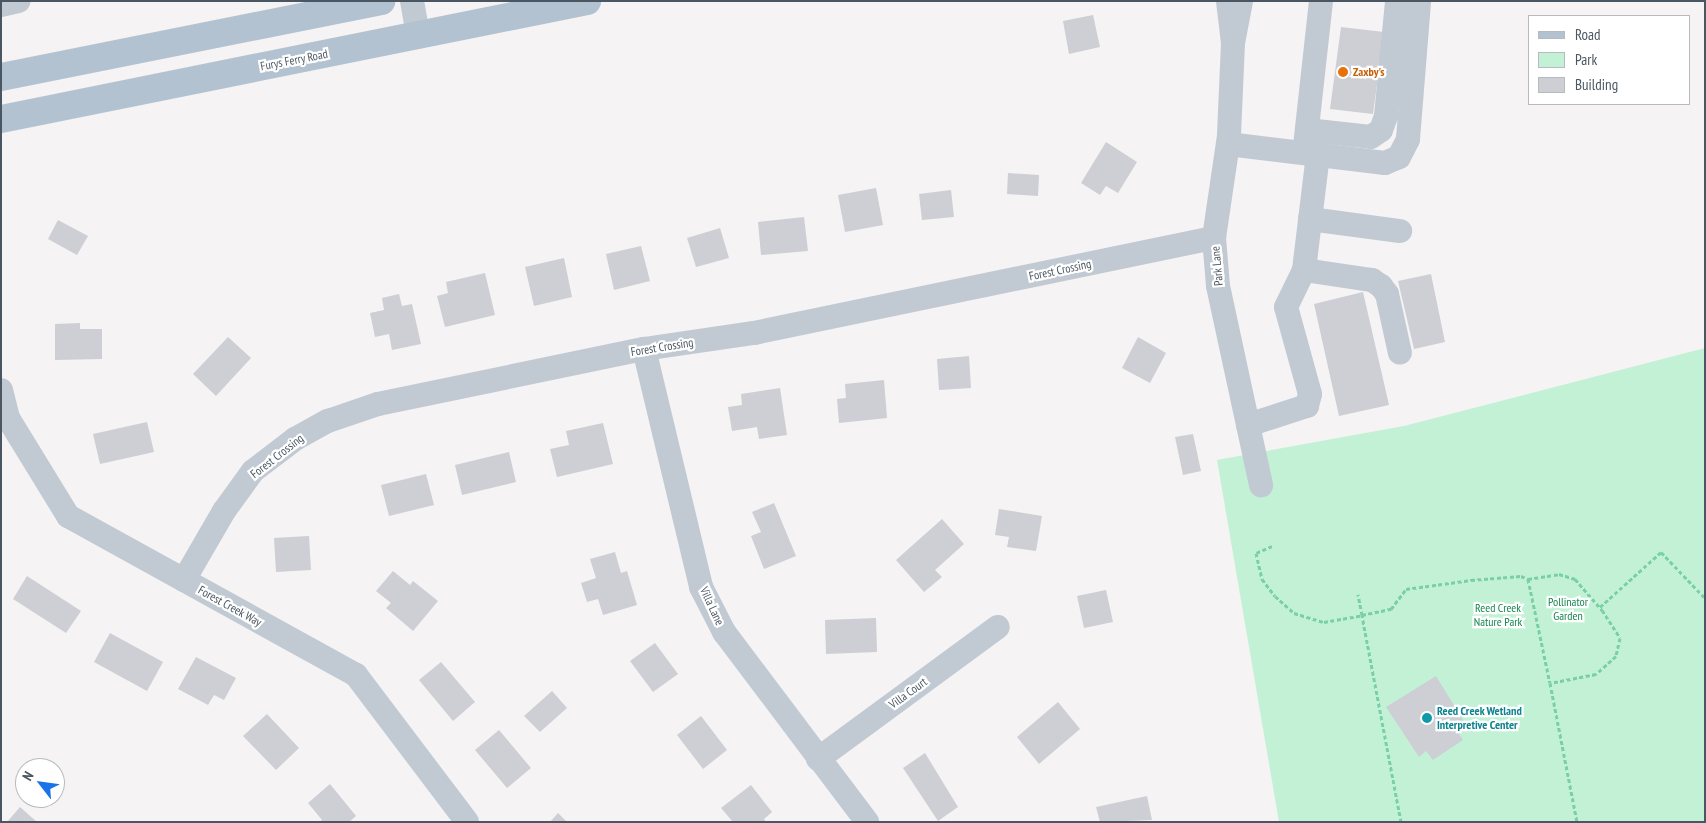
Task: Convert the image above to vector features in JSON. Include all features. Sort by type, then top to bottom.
[{"type":"main road","points":[[1,77],[381,1]]},
{"type":"main road","name":"Furys Ferry Road","points":[[1,119],[587,1]]},
{"type":"street","points":[[1,5],[19,1]]},
{"type":"street","points":[[412,1],[418,36]]},
{"type":"street","name":"Park Lane","points":[[1228,1],[1234,43]]},
{"type":"street","name":"Park Lane","points":[[1241,1],[1234,43],[1228,144],[1214,238],[1218,286],[1261,485]]},
{"type":"street","points":[[1248,425],[1307,406],[1310,394],[1286,307],[1304,270],[1310,219],[1311,154],[1307,130],[1321,1]]},
{"type":"street","points":[[1307,130],[1371,137],[1381,130],[1386,116],[1397,1]]},
{"type":"street","points":[[1228,144],[1385,163],[1399,157],[1408,139],[1418,1]]},
{"type":"street","points":[[1310,219],[1400,231]]},
{"type":"street","name":"Forest Crossing","points":[[184,580],[224,511],[253,472],[295,439],[328,421],[378,404],[644,350],[754,333],[1214,238]]},
{"type":"street","points":[[1304,270],[1372,280],[1382,286],[1388,294],[1400,353]]},
{"type":"street","name":"Villa Lane","points":[[644,350],[701,587],[724,632],[867,822]]},
{"type":"street","name":"Forest Creek Way","points":[[1,390],[8,418],[68,516],[356,675],[467,822]]},
{"type":"street","name":"Villa Court","points":[[818,758],[998,627]]},
{"type":"path","points":[[1272,546],[1256,553],[1262,578],[1274,596],[1294,613],[1324,622],[1391,609],[1406,589],[1471,580],[1521,576],[1528,580],[1559,574],[1575,579],[1619,632],[1621,647],[1616,656],[1596,674],[1550,683]]},
{"type":"path","points":[[1600,607],[1660,552],[1705,598]]},
{"type":"path","points":[[1528,580],[1578,822]]},
{"type":"path","points":[[1358,594],[1401,822]]},
{"type":"green space","name":"Reed Creek Nature Park","points":[[1705,348],[1705,822],[1279,822],[1217,460],[1404,426]]},
{"type":"building","points":[[1093,15],[1100,47],[1069,54],[1063,21]]},
{"type":"building","points":[[1341,27],[1384,32],[1373,114],[1330,109]]},
{"type":"building","points":[[1106,142],[1137,162],[1118,193],[1106,186],[1100,195],[1081,183]]},
{"type":"building","points":[[1008,173],[1039,175],[1038,196],[1007,194]]},
{"type":"building","points":[[876,188],[883,225],[845,232],[838,195]]},
{"type":"building","points":[[951,190],[954,217],[922,220],[919,194]]},
{"type":"building","points":[[804,217],[808,251],[761,255],[758,222]]},
{"type":"building","points":[[58,220],[88,236],[77,255],[48,239]]},
{"type":"building","points":[[720,228],[729,258],[696,267],[687,238]]},
{"type":"building","points":[[641,246],[650,281],[614,290],[606,254]]},
{"type":"building","points":[[564,258],[572,297],[534,306],[525,267]]},
{"type":"building","points":[[485,273],[495,315],[445,327],[437,296],[448,293],[446,282]]},
{"type":"building","points":[[1431,274],[1445,342],[1414,349],[1398,281]]},
{"type":"building","points":[[1363,292],[1389,405],[1339,416],[1314,304]]},
{"type":"building","points":[[399,294],[402,306],[412,304],[421,344],[392,350],[389,334],[375,337],[370,313],[384,310],[382,298]]},
{"type":"building","points":[[80,323],[80,329],[102,329],[102,359],[55,360],[55,324]]},
{"type":"building","points":[[228,337],[251,358],[216,396],[193,374]]},
{"type":"building","points":[[1138,337],[1166,353],[1150,383],[1122,368]]},
{"type":"building","points":[[969,356],[971,388],[939,390],[937,359]]},
{"type":"building","points":[[884,380],[887,418],[839,423],[837,399],[846,398],[845,384]]},
{"type":"building","points":[[780,388],[787,435],[759,439],[757,427],[732,431],[728,407],[742,405],[741,394]]},
{"type":"building","points":[[147,422],[154,452],[100,464],[93,434]]},
{"type":"building","points":[[603,423],[613,464],[557,477],[550,449],[569,445],[566,431]]},
{"type":"building","points":[[1193,434],[1201,471],[1183,475],[1175,437]]},
{"type":"building","points":[[509,452],[516,482],[462,495],[455,465]]},
{"type":"building","points":[[426,474],[434,505],[389,516],[381,485]]},
{"type":"building","points":[[774,503],[796,556],[764,569],[751,536],[761,532],[752,512]]},
{"type":"building","points":[[999,509],[1042,516],[1036,551],[1007,547],[1009,537],[995,535]]},
{"type":"building","points":[[942,519],[964,544],[935,570],[942,577],[924,592],[896,560]]},
{"type":"building","points":[[309,536],[311,570],[276,572],[274,538]]},
{"type":"building","points":[[615,552],[621,573],[627,571],[637,605],[603,615],[598,599],[587,602],[581,583],[596,578],[590,559]]},
{"type":"building","points":[[393,571],[410,585],[413,581],[438,601],[413,631],[386,608],[391,603],[376,591]]},
{"type":"building","points":[[27,576],[81,611],[66,633],[13,599]]},
{"type":"building","points":[[1106,590],[1113,622],[1084,628],[1077,596]]},
{"type":"building","points":[[876,618],[877,652],[826,654],[825,620]]},
{"type":"building","points":[[110,633],[163,662],[147,691],[94,662]]},
{"type":"building","points":[[655,643],[678,674],[653,692],[630,661]]},
{"type":"building","points":[[196,657],[236,678],[224,700],[214,695],[208,705],[178,689]]},
{"type":"building","points":[[441,662],[475,702],[453,721],[419,680]]},
{"type":"building","name":"Reed Creek Wetland Interpretive Center","points":[[1436,676],[1468,728],[1459,734],[1463,740],[1433,760],[1426,751],[1419,757],[1386,707]]},
{"type":"building","points":[[552,691],[567,708],[540,732],[524,716]]},
{"type":"building","points":[[1058,702],[1080,729],[1039,764],[1017,737]]},
{"type":"building","points":[[267,714],[299,748],[276,770],[243,736]]},
{"type":"building","points":[[701,716],[727,750],[703,769],[677,735]]},
{"type":"building","points":[[499,730],[531,768],[507,788],[475,750]]},
{"type":"building","points":[[925,753],[958,807],[938,821],[903,768]]},
{"type":"building","points":[[330,784],[356,816],[349,822],[319,822],[322,820],[308,803]]},
{"type":"building","points":[[751,785],[772,812],[764,819],[766,822],[733,822],[721,808]]},
{"type":"building","points":[[1147,796],[1152,820],[1100,822],[1096,807]]},
{"type":"building","points":[[21,808],[37,822],[7,822]]},
{"type":"building","points":[[558,813],[567,822],[550,822]]},
{"type":"place","name":"Zaxby's","points":[[1343,72]]},
{"type":"place","name":"Reed Creek Wetland Interpretive Center","points":[[1427,718]]},
{"type":"park label","name":"Pollinator Garden","points":[[1568,609]]}]
